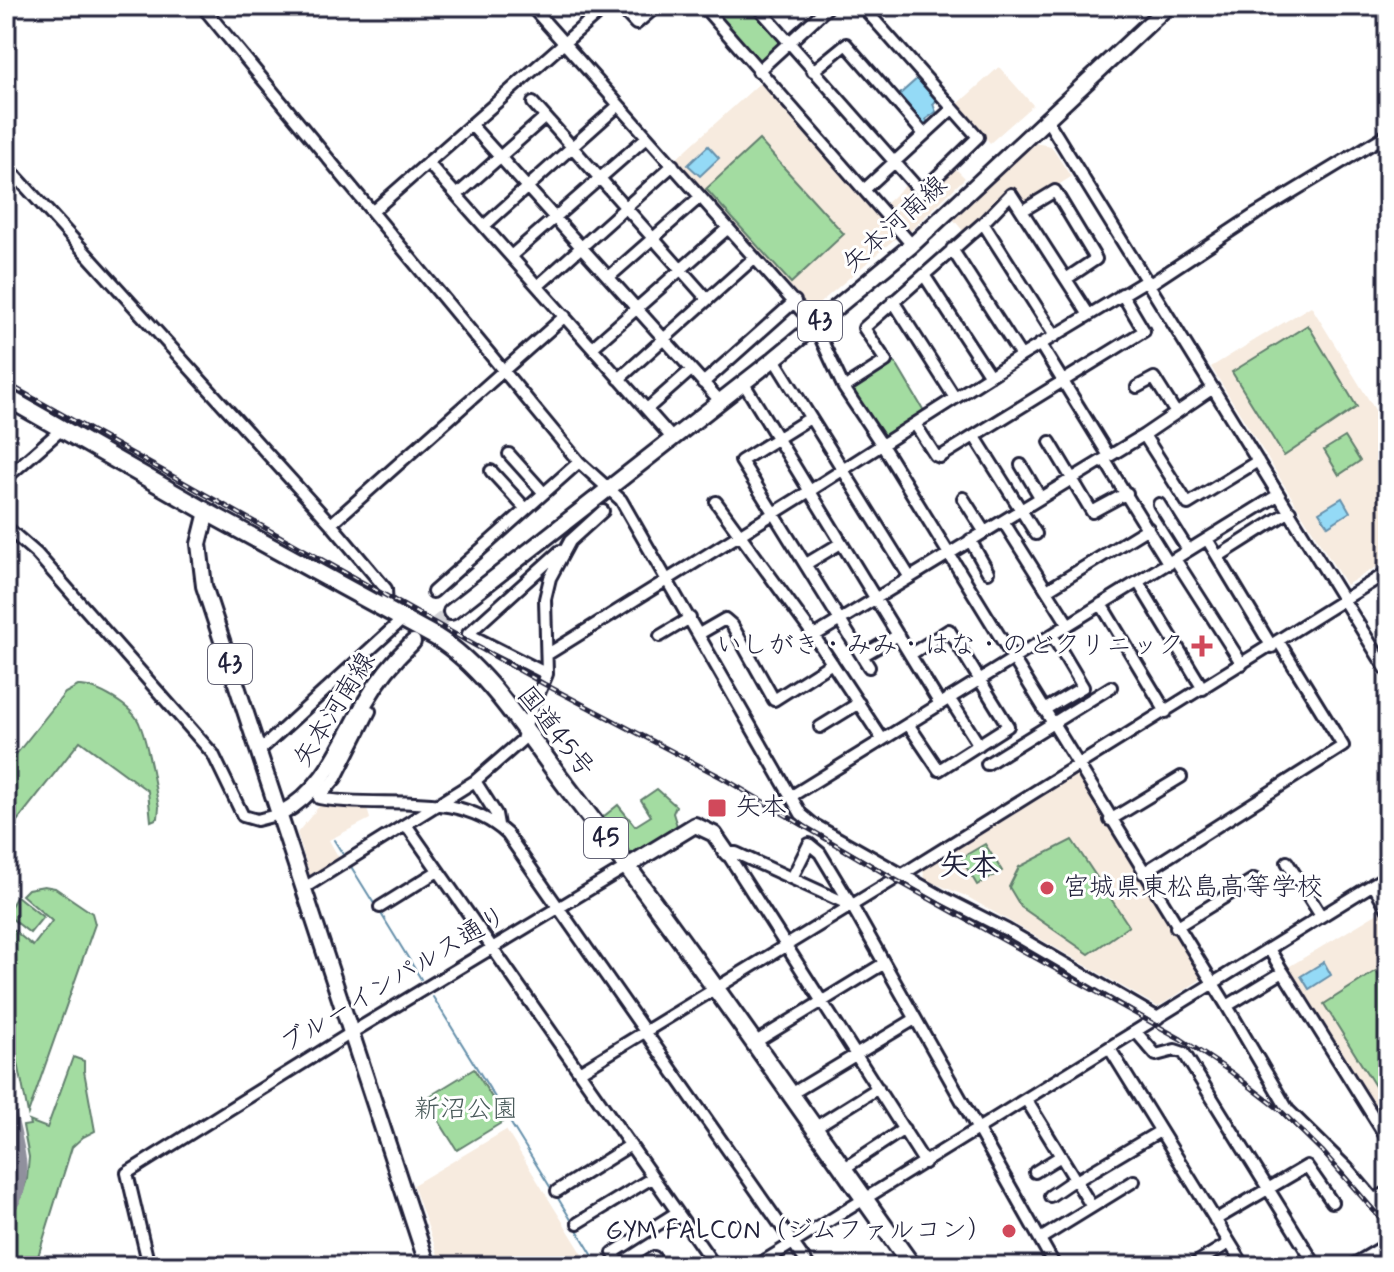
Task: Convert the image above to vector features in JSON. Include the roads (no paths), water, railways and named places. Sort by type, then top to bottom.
[{"type":"highway","name":"国道45号","points":[[6,397],[451,646],[463,657],[628,866],[912,1266]]},
{"type":"main road","name":"矢本河南線","points":[[451,612],[774,359],[912,245],[1168,6]]},
{"type":"main road","name":"矢本河南線","points":[[207,512],[199,544],[204,586],[280,814],[299,804],[324,776],[375,686],[413,642]]},
{"type":"main road","points":[[280,814],[428,1266]]},
{"type":"main road","name":"ブルーインパルス通り","points":[[628,866],[695,825],[710,830],[727,853]]},
{"type":"street","points":[[202,6],[579,462],[621,500],[801,814],[813,824],[1007,930],[1158,1018]]},
{"type":"street","points":[[531,6],[815,326],[844,388],[1227,1006],[1288,1110],[1317,1137],[1388,1216]]},
{"type":"street","points":[[373,211],[606,6]]},
{"type":"street","points":[[619,6],[636,24],[657,6]]},
{"type":"street","points":[[703,6],[912,245]]},
{"type":"street","points":[[758,71],[829,6]]},
{"type":"street","points":[[762,8],[813,71],[921,192],[978,137],[862,6]]},
{"type":"street","points":[[813,71],[846,44],[924,134]]},
{"type":"street","points":[[533,103],[707,299]]},
{"type":"street","points":[[484,226],[619,105]]},
{"type":"street","points":[[864,190],[952,109]]},
{"type":"street","points":[[457,195],[545,117]]},
{"type":"street","points":[[1046,118],[1388,672]]},
{"type":"street","points":[[472,126],[720,401]]},
{"type":"street","points":[[548,654],[1040,344],[1122,294],[1148,282],[1388,134]]},
{"type":"street","points":[[511,256],[647,137]]},
{"type":"street","points":[[428,163],[672,438]]},
{"type":"street","points":[[6,165],[331,524],[386,589],[387,610]]},
{"type":"street","points":[[539,285],[673,165]]},
{"type":"street","points":[[1022,211],[1055,191],[1096,259],[1066,279]]},
{"type":"street","points":[[844,388],[886,361],[864,328],[983,223],[1011,194],[1089,315]]},
{"type":"street","points":[[609,277],[700,197]]},
{"type":"street","points":[[983,223],[1055,336]]},
{"type":"street","points":[[593,347],[728,228]]},
{"type":"street","points":[[952,249],[1021,356]]},
{"type":"street","points":[[619,379],[754,258]]},
{"type":"street","points":[[924,275],[990,376]]},
{"type":"street","points":[[915,424],[935,455],[940,457],[1063,383],[1144,331],[1122,294]]},
{"type":"street","points":[[703,383],[795,301]]},
{"type":"street","points":[[893,301],[955,398]]},
{"type":"street","points":[[331,524],[565,316]]},
{"type":"street","points":[[1040,344],[1148,528],[1242,664]]},
{"type":"street","points":[[774,359],[909,576]]},
{"type":"street","points":[[647,409],[691,370]]},
{"type":"street","points":[[1137,387],[1154,378],[1176,413]]},
{"type":"street","points":[[743,382],[898,635],[979,745]]},
{"type":"street","points":[[814,636],[1144,435],[1213,388]]},
{"type":"street","points":[[810,418],[741,461],[869,667]]},
{"type":"street","points":[[6,478],[62,429]]},
{"type":"street","points":[[1144,435],[1188,504],[1258,461]]},
{"type":"street","points":[[975,437],[1036,534]]},
{"type":"street","points":[[1050,442],[1092,512],[1127,493]]},
{"type":"street","points":[[509,454],[543,492]]},
{"type":"street","points":[[433,592],[579,462]]},
{"type":"street","points":[[1021,465],[1040,497]]},
{"type":"street","points":[[491,471],[525,508]]},
{"type":"street","points":[[790,797],[1278,495]]},
{"type":"street","points":[[963,498],[984,531]]},
{"type":"street","points":[[716,502],[814,636],[882,739]]},
{"type":"street","points":[[1159,504],[1188,550]]},
{"type":"street","points":[[547,674],[468,634],[603,511]]},
{"type":"street","points":[[1219,556],[1290,511]]},
{"type":"street","points":[[1003,521],[1068,624]]},
{"type":"street","points":[[6,527],[37,554],[213,754],[243,816],[257,820],[280,814]]},
{"type":"street","points":[[1047,590],[1148,528]]},
{"type":"street","points":[[1143,873],[1343,746],[1207,539]]},
{"type":"street","points":[[970,540],[988,572]]},
{"type":"street","points":[[304,888],[475,781],[522,740],[547,674],[545,599],[553,570],[570,541]]},
{"type":"street","points":[[806,564],[841,543]]},
{"type":"street","points":[[579,1072],[1388,572]]},
{"type":"street","points":[[1138,582],[1203,689]]},
{"type":"street","points":[[1101,604],[1166,712]]},
{"type":"street","points":[[660,636],[690,618]]},
{"type":"street","points":[[258,752],[403,619]]},
{"type":"street","points":[[699,634],[725,619],[732,625],[774,700],[832,663]]},
{"type":"street","points":[[908,724],[939,770],[1008,726],[949,630],[911,654]]},
{"type":"street","points":[[862,656],[898,635]]},
{"type":"street","points":[[1044,710],[1083,687],[1052,635]]},
{"type":"street","points":[[987,764],[1111,687]]},
{"type":"street","points":[[820,727],[859,703]]},
{"type":"street","points":[[370,711],[336,778],[319,798],[464,808],[498,825],[515,843],[809,1266]]},
{"type":"street","points":[[1110,820],[1181,777]]},
{"type":"street","points":[[475,781],[496,814],[498,825]]},
{"type":"street","points":[[407,826],[715,1266]]},
{"type":"street","points":[[792,878],[809,844],[820,853],[852,906],[1055,1266]]},
{"type":"street","points":[[727,853],[736,853],[852,906]]},
{"type":"street","points":[[727,853],[925,1163]]},
{"type":"street","points":[[1287,862],[1321,916]]},
{"type":"street","name":"ブルーインパルス通り","points":[[149,1266],[127,1173],[628,866]]},
{"type":"street","points":[[380,907],[438,871]]},
{"type":"street","points":[[756,1266],[1388,875]]},
{"type":"street","points":[[1176,927],[1254,879]]},
{"type":"street","points":[[1373,884],[1388,910]]},
{"type":"street","points":[[1269,949],[1388,1140]]},
{"type":"street","points":[[754,1043],[883,964]]},
{"type":"street","points":[[1227,1006],[1283,972]]},
{"type":"street","points":[[791,1094],[915,1019]]},
{"type":"street","points":[[1136,1032],[1156,1055],[1175,1050],[1184,1053],[1316,1266]]},
{"type":"street","points":[[1110,1049],[1244,1266]]},
{"type":"street","points":[[814,1128],[878,1088]]},
{"type":"street","points":[[1027,1101],[1092,1207]]},
{"type":"street","points":[[843,1169],[904,1129]]},
{"type":"street","points":[[1050,1196],[1160,1131]]},
{"type":"street","points":[[557,1191],[629,1146]]},
{"type":"street","points":[[1035,1172],[1061,1156]]},
{"type":"street","points":[[1215,1220],[1307,1166],[1332,1202]]},
{"type":"street","points":[[578,1223],[652,1178]]},
{"type":"street","points":[[1040,1239],[1134,1181]]},
{"type":"street","points":[[1375,1199],[1388,1192]]},
{"type":"street","points":[[622,1266],[613,1253],[676,1213]]},
{"type":"street","points":[[1191,1266],[1229,1243]]},
{"type":"street","points":[[1351,1266],[1386,1250]]},
{"type":"street","points":[[639,1266],[654,1257]]},
{"type":"water","points":[[918,78],[937,100],[933,104],[936,112],[926,119],[928,123],[923,127],[901,100],[900,94]]},
{"type":"water","points":[[708,146],[719,158],[700,176],[688,165]]},
{"type":"water","points":[[1342,498],[1350,512],[1328,526],[1319,512]]},
{"type":"water","points":[[1324,962],[1331,975],[1309,989],[1301,976]]},
{"type":"waterway","points":[[334,840],[344,856]]},
{"type":"waterway","points":[[350,865],[376,907]]},
{"type":"waterway","points":[[380,912],[421,979]]},
{"type":"waterway","points":[[433,997],[552,1190]]},
{"type":"waterway","points":[[556,1195],[599,1266]]},
{"type":"tunnel","points":[[420,636],[451,612]]},
{"type":"railway","points":[[6,383],[544,684],[721,777],[894,879],[1181,1039],[1279,1109],[1322,1151],[1388,1227]]},
{"type":"place","name":"いしがき・みみ・はな・のどクリニック","points":[[1202,646]]},
{"type":"place","name":"矢本","points":[[717,808]]},
{"type":"place","name":"宮城県東松島高等学校","points":[[1047,888]]},
{"type":"place","name":"GYM FALCON（ジムファルコン）","points":[[1009,1231]]},
{"type":"district","name":"矢本","points":[[969,866]]},
{"type":"park label","name":"新沼公園","points":[[466,1110]]}]
